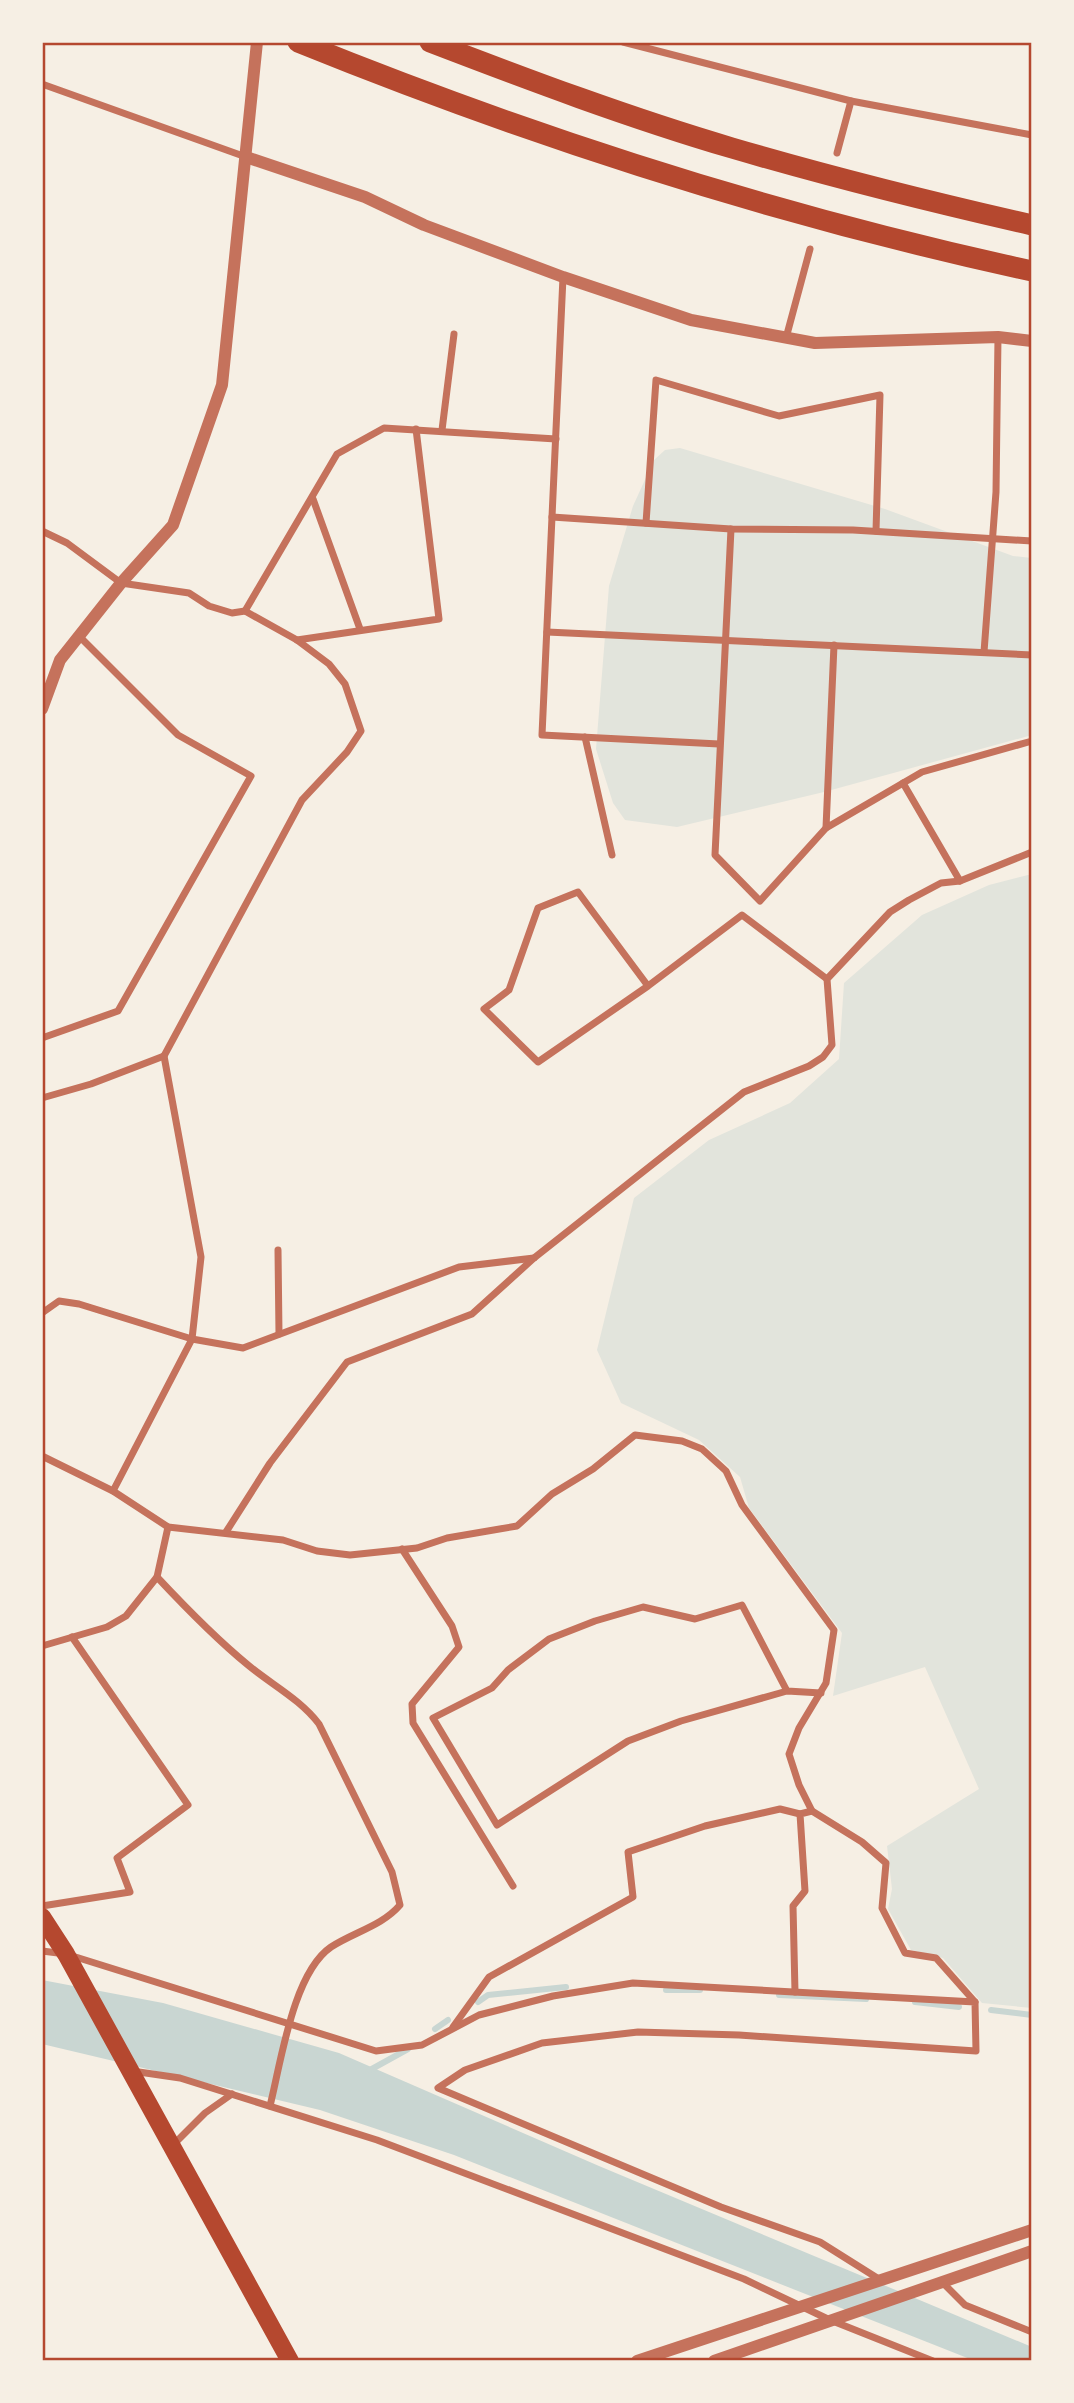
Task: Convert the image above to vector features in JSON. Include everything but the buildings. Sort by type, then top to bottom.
[{"type":"highway","points":[[298,42],[527,127],[701,184],[926,248],[1032,271]]},
{"type":"highway","points":[[430,42],[539,83],[730,147],[926,200],[1032,225]]},
{"type":"main road","points":[[42,1917],[69,1961],[290,2361]]},
{"type":"street","points":[[42,709],[60,660],[121,583],[173,526],[222,385],[257,42]]},
{"type":"street","points":[[623,42],[851,101],[1032,135]]},
{"type":"street","points":[[42,84],[365,197],[424,225],[563,277],[691,320],[815,343],[998,337],[1032,341]]},
{"type":"street","points":[[837,153],[851,101]]},
{"type":"street","points":[[786,338],[810,249]]},
{"type":"street","points":[[563,277],[542,735],[719,744]]},
{"type":"street","points":[[442,430],[454,334]]},
{"type":"street","points":[[984,652],[992,539],[998,337]]},
{"type":"street","points":[[646,523],[656,380],[779,416],[880,395],[876,531]]},
{"type":"street","points":[[245,611],[337,454],[384,428],[556,439]]},
{"type":"street","points":[[297,640],[439,618],[416,429]]},
{"type":"street","points":[[313,499],[360,629]]},
{"type":"street","points":[[552,517],[731,529],[876,531],[1032,541]]},
{"type":"street","points":[[731,529],[715,855],[760,901],[826,828],[922,772],[1032,741]]},
{"type":"street","points":[[42,531],[67,543],[121,583],[189,593],[209,606],[232,613],[245,611],[297,640],[329,664],[345,684],[361,731],[347,752],[302,800],[164,1056],[201,1257],[192,1339],[113,1491]]},
{"type":"street","points":[[547,632],[1032,655]]},
{"type":"street","points":[[42,1038],[118,1010],[251,776],[178,735],[79,636]]},
{"type":"street","points":[[826,828],[834,645]]},
{"type":"street","points":[[585,737],[612,855]]},
{"type":"street","points":[[903,783],[960,881]]},
{"type":"street","points":[[226,1532],[270,1463],[347,1362],[472,1314],[534,1258],[744,1092],[809,1066],[823,1057],[832,1045],[827,979],[890,912],[941,883],[960,881],[1032,852]]},
{"type":"street","points":[[648,986],[578,892],[538,908],[509,990],[484,1009],[538,1062],[648,986],[742,915],[827,979]]},
{"type":"street","points":[[42,1098],[91,1084],[164,1056]]},
{"type":"street","points":[[278,1250],[279,1334]]},
{"type":"street","points":[[42,1313],[59,1301],[79,1304],[192,1339],[243,1348],[459,1267],[534,1258]]},
{"type":"street","points":[[42,1457],[113,1491],[168,1527],[283,1539],[317,1551],[350,1555],[401,1549],[517,1526],[552,1494],[593,1469],[635,1435],[682,1441],[702,1449],[726,1471],[742,1505],[834,1630],[826,1683],[799,1728],[789,1754],[799,1785],[811,1811],[862,1842],[886,1863],[882,1908],[905,1954],[936,1958],[975,2002],[976,2051],[739,2035],[638,2032],[542,2043],[465,2070],[438,2088],[722,2207],[820,2242],[889,2279]]},
{"type":"street","points":[[42,1646],[107,1627],[126,1616],[158,1577],[168,1527]]},
{"type":"street","points":[[401,1549],[452,1626],[459,1647],[412,1704],[413,1723],[513,1886]]},
{"type":"street","points":[[158,1577],[229,1650],[268,1682],[305,1706],[319,1724],[392,1872],[400,1905],[390,1916],[331,1947],[314,1962],[290,2022],[270,2106]]},
{"type":"street","points":[[786,1691],[742,1605],[695,1619],[643,1607],[549,1639],[508,1670],[492,1688],[433,1718],[497,1825],[628,1741],[681,1721],[786,1691],[821,1693]]},
{"type":"street","points":[[42,1906],[130,1892],[117,1858],[188,1805],[72,1637]]},
{"type":"street","points":[[452,2029],[489,1977],[634,1898],[628,1852],[705,1826],[780,1809],[800,1814],[811,1811]]},
{"type":"street","points":[[795,1992],[793,1906],[805,1891],[800,1814]]},
{"type":"street","points":[[42,1951],[69,1961],[290,2022],[376,2051],[422,2045],[479,2015],[552,1996],[633,1983],[975,2002]]},
{"type":"street","points":[[127,2070],[180,2078],[377,2140],[744,2279],[830,2320],[933,2361]]},
{"type":"street","points":[[172,2146],[205,2113],[232,2094]]},
{"type":"street","points":[[637,2361],[1032,2230]]},
{"type":"street","points":[[714,2361],[1032,2251]]},
{"type":"street","points":[[942,2282],[965,2305],[1032,2332]]},
{"type":"shaded area","points":[[680,448],[885,509],[1013,556],[1032,558],[1032,735],[824,792],[677,827],[625,820],[613,803],[596,749],[609,586],[633,506],[654,460],[665,450]]},
{"type":"shaded area","points":[[1032,874],[1032,2008],[982,2003],[943,1958],[911,1950],[888,1909],[892,1889],[887,1846],[979,1789],[925,1667],[833,1696],[842,1633],[749,1508],[740,1477],[699,1440],[621,1403],[597,1350],[634,1198],[709,1140],[790,1103],[839,1059],[844,983],[922,915],[989,885]]},
{"type":"shaded area","points":[[42,1980],[163,2003],[339,2053],[599,2166],[1032,2347],[1032,2361],[975,2361],[454,2155],[320,2110],[42,2044]]},
{"type":"waterway","points":[[478,2002],[488,1995],[566,1987]]},
{"type":"waterway","points":[[666,1990],[700,1990]]},
{"type":"waterway","points":[[779,1995],[866,1999]]},
{"type":"waterway","points":[[915,2002],[959,2007]]},
{"type":"waterway","points":[[991,2010],[1032,2015]]},
{"type":"waterway","points":[[435,2029],[448,2020]]},
{"type":"waterway","points":[[370,2070],[408,2049]]}]
